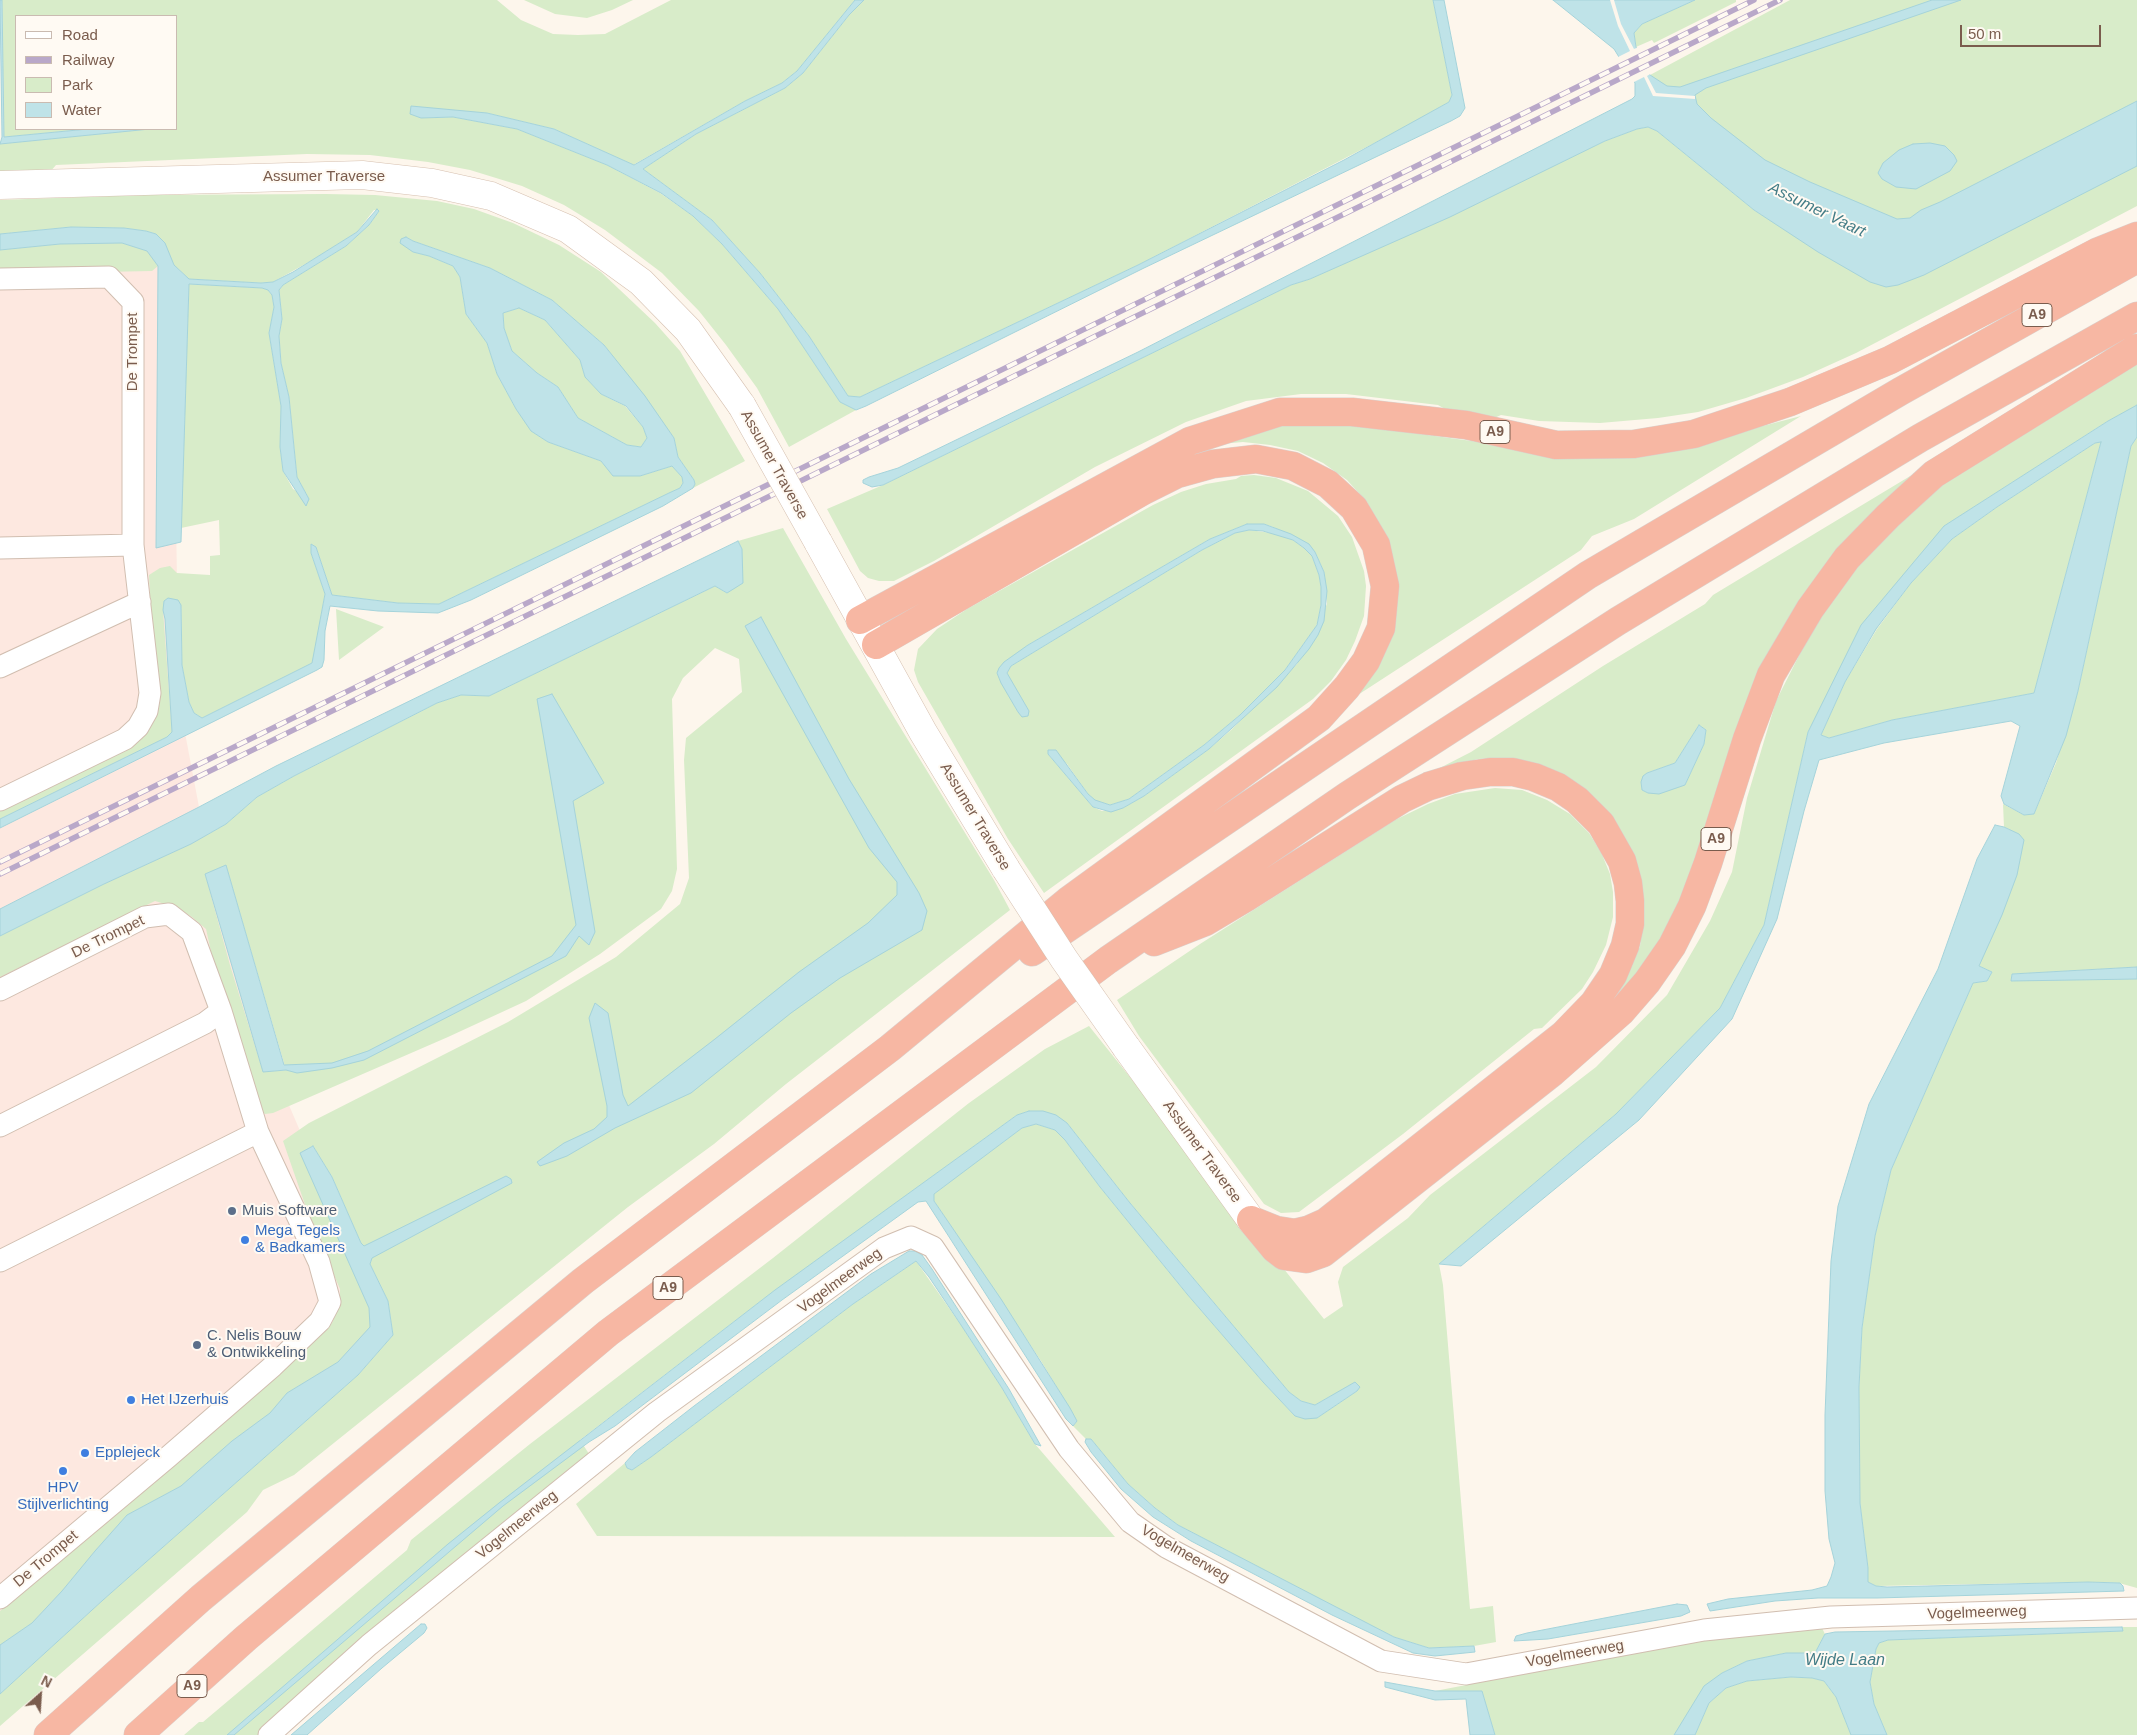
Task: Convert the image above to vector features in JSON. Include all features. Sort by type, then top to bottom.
[{"type":"highway","name":"A9","points":[[860,620],[1190,441],[1280,412],[1352,412],[1466,425],[1556,445],[1634,444],[1694,434],[1790,402],[1890,360],[2097,252],[2137,236]]},
{"type":"highway","name":"A9","points":[[890,1048],[1588,575],[1901,391],[2137,259]]},
{"type":"highway","name":"A9","points":[[138,1735],[246,1638],[608,1333],[1108,960],[1347,796],[1618,621],[1920,438],[2137,316]]},
{"type":"highway","name":"A9","points":[[1251,1220],[1275,1249],[1284,1256],[1306,1259],[1323,1253],[1554,1072],[1621,1012],[1647,982],[1672,946],[1692,906],[1708,863],[1747,739],[1771,675],[1810,609],[1847,558],[1888,516],[1934,474],[2137,348]]},
{"type":"highway","name":"A9","points":[[48,1735],[202,1598],[583,1281],[890,1048],[1068,900],[1319,718],[1348,688],[1366,661],[1381,628],[1385,586],[1376,545],[1354,508],[1328,484],[1293,466],[1256,459],[1213,464],[1177,474],[1143,490],[876,645]]},
{"type":"highway","name":"A9","points":[[1108,960],[1205,922],[1402,799],[1430,786],[1462,776],[1490,772],[1513,772],[1534,777],[1558,787],[1589,811],[1601,824],[1612,842],[1622,861],[1628,882],[1630,924],[1625,946],[1613,975],[1594,1003],[1563,1035],[1326,1222],[1308,1230],[1295,1233],[1276,1230],[1251,1220]]},
{"type":"main road","name":"Assumer Traverse","points":[[0,185],[362,175],[432,183],[491,196],[568,229],[641,282],[681,323],[742,406],[923,732],[1006,869],[1064,959],[1251,1220]]},
{"type":"street","name":"De Trompet","points":[[0,279],[109,277],[133,302],[133,545],[150,693],[147,710],[138,727],[125,739],[0,800]]},
{"type":"street","points":[[0,548],[133,545]]},
{"type":"street","points":[[0,667],[140,602]]},
{"type":"street","name":"De Trompet","points":[[0,990],[145,917],[169,914],[192,932],[221,1011],[258,1132],[319,1262],[330,1302],[320,1321],[273,1366],[0,1598]]},
{"type":"street","points":[[0,1126],[205,1023],[221,1011]]},
{"type":"street","points":[[0,1261],[258,1132]]},
{"type":"street","name":"Vogelmeerweg","points":[[269,1735],[369,1645],[657,1412],[884,1248],[911,1238],[933,1247],[1069,1449],[1130,1522],[1166,1547],[1381,1661],[1466,1674],[1704,1630],[1831,1617],[2137,1608]]},
{"type":"shaded area","points":[[0,238],[142,238],[172,276],[179,701],[199,807],[273,1068],[325,1189],[382,1334],[0,1672]]},
{"type":"green space","points":[[2,0],[497,0],[521,20],[553,34],[578,35],[605,34],[671,0],[855,0],[797,71],[782,83],[745,101],[633,165],[554,129],[487,113],[421,118],[453,117],[517,129],[607,165],[660,193],[693,216],[722,244],[778,309],[840,402],[856,410],[789,447],[757,388],[726,345],[699,311],[662,273],[605,230],[564,205],[522,186],[470,170],[428,162],[370,155],[307,154],[56,165],[50,172],[0,175],[0,144],[140,130],[178,130],[178,15],[15,15],[15,130],[78,130],[4,137]]},
{"type":"green space","points":[[524,0],[633,0],[612,10],[587,18],[555,14]]},
{"type":"green space","points":[[864,0],[1433,0],[1452,95],[1449,102],[1419,120],[1138,265],[860,397],[848,396],[809,336],[760,273],[712,220],[643,169],[696,134],[785,88],[803,73],[849,15]]},
{"type":"green space","points":[[1695,0],[1736,0],[1736,2],[1654,43],[1652,40],[1636,47],[1634,33],[1642,24]]},
{"type":"green space","points":[[1790,0],[2137,0],[2137,206],[1856,353],[1803,377],[1746,398],[1698,412],[1658,418],[1600,423],[1539,421],[1501,415],[1492,419],[1452,413],[1438,405],[1346,394],[1301,394],[1246,401],[1186,422],[1095,467],[934,561],[894,581],[879,581],[868,578],[860,571],[827,509],[883,485],[1291,285],[1310,279],[1605,141],[1637,129],[1648,127],[1657,131],[1754,210],[1824,254],[1650,75]]},
{"type":"green space","points":[[138,195],[375,195],[437,201],[474,209],[513,223],[559,245],[601,272],[655,323],[680,351],[745,461],[693,488],[694,480],[678,457],[674,438],[604,345],[552,300],[490,268],[406,237],[413,252],[429,256],[453,266],[460,277],[466,314],[487,343],[497,374],[516,409],[532,431],[548,442],[601,461],[614,476],[640,476],[672,466],[682,477],[683,483],[680,488],[439,604],[398,603],[332,595],[316,547],[311,553],[325,594],[313,663],[202,718],[194,713],[189,702],[182,665],[181,605],[163,610],[172,732],[167,737],[0,819],[0,809],[142,738],[156,717],[149,575],[160,568],[170,566],[177,573],[210,575],[210,556],[220,555],[219,520],[181,528],[189,284],[262,288],[268,290],[272,295],[274,307],[269,333],[281,406],[280,447],[283,471],[293,489],[309,499],[297,477],[289,397],[281,363],[279,336],[282,319],[279,290],[283,285],[346,246],[369,225],[379,211],[374,210],[357,232],[316,258],[273,282],[261,283],[189,279],[174,265],[156,234],[146,231],[124,228],[71,227],[0,234],[0,200]]},
{"type":"green space","points":[[122,243],[147,251],[158,266],[152,271],[0,274],[0,250],[60,244]]},
{"type":"green space","points":[[519,308],[545,320],[580,360],[585,377],[601,394],[625,406],[643,427],[647,438],[641,447],[627,445],[578,418],[558,387],[537,373],[512,351],[504,328],[503,313]]},
{"type":"green space","points":[[2137,361],[2137,407],[2108,421],[1945,526],[1808,732],[1764,925],[1720,1008],[1616,1114],[1439,1264],[1443,1285],[1470,1609],[1493,1606],[1496,1642],[1474,1646],[1429,1648],[1394,1637],[1366,1624],[1178,1525],[1128,1484],[1091,1439],[1086,1439],[1073,1426],[1077,1421],[1041,1361],[934,1201],[934,1194],[959,1174],[1022,1128],[1036,1124],[1055,1130],[1065,1140],[1100,1187],[1187,1294],[1295,1416],[1317,1418],[1357,1391],[1331,1396],[1315,1405],[1301,1401],[1289,1392],[1130,1203],[1067,1123],[1029,1111],[1017,1115],[757,1304],[580,1440],[593,1460],[365,1639],[258,1735],[184,1735],[199,1722],[203,1722],[407,1550],[411,1540],[530,1444],[773,1258],[969,1103],[1045,1049],[1089,1026],[1324,1319],[1343,1306],[1338,1282],[1343,1267],[1408,1218],[1430,1195],[1596,1067],[1667,995],[1710,921],[1732,872],[1747,798],[1776,701],[1817,620],[1858,563],[1937,488]]},
{"type":"green space","points":[[1801,416],[1634,519],[1592,536],[1581,550],[1347,702],[1378,666],[1381,529],[1367,502],[1347,480],[1323,463],[1298,451],[1270,445],[1243,442],[1220,444],[1281,423],[1324,421],[1494,444],[1690,445]]},
{"type":"green space","points":[[2137,437],[2137,967],[2012,974],[2011,980],[2137,979],[2137,1588],[2119,1583],[2088,1582],[1876,1586],[1868,1582],[1860,1503],[1859,1387],[1862,1328],[1875,1236],[1891,1170],[1973,983],[1987,981],[1992,972],[1979,966],[2010,830],[2004,827],[2003,804],[2024,815],[2034,814],[2056,763],[2078,691],[2131,446]]},
{"type":"green space","points":[[2101,442],[2034,693],[1892,720],[1829,738],[1821,735],[1845,682],[1877,629],[1911,583],[1952,539],[2095,443]]},
{"type":"green space","points":[[1945,455],[1823,571],[1693,882],[1648,964],[1604,1008],[1632,966],[1640,946],[1642,931],[1633,855],[1614,820],[1598,801],[1583,788],[1528,762],[1500,758],[1478,759],[1432,772],[1471,752],[1603,666],[1705,604],[1713,595]],"holes":[[[1699,725],[1706,730],[1704,744],[1685,785],[1648,793],[1642,790],[1641,783],[1647,773],[1675,763]]]},
{"type":"green space","points":[[1254,475],[1276,478],[1308,491],[1338,516],[1352,537],[1364,571],[1366,586],[1364,616],[1355,641],[1346,660],[1331,681],[1313,699],[1044,893],[1008,839],[918,682],[914,670],[918,649],[937,629],[967,609],[1153,505],[1181,492],[1206,484],[1236,479],[1241,476]],"holes":[[[1247,524],[1264,524],[1273,527],[1315,552],[1324,572],[1327,604],[1317,623],[1321,605],[1319,575],[1312,556],[1293,540],[1279,534],[1249,530],[1235,533],[1202,550],[1011,666],[1007,673],[1010,681],[1029,711],[1018,712],[997,673],[1028,645],[1210,539]],[[1315,627],[1297,664],[1231,730],[1209,749],[1144,796],[1123,808],[1102,811],[1093,807],[1048,754],[1067,764],[1095,801],[1110,805],[1129,799],[1204,745],[1240,715],[1285,670]]]},
{"type":"green space","points":[[783,528],[846,639],[994,880],[1010,910],[786,1084],[714,1144],[628,1207],[294,1475],[263,1490],[247,1512],[0,1726],[0,1694],[103,1600],[358,1375],[393,1335],[388,1301],[370,1264],[371,1258],[376,1255],[370,1245],[364,1246],[361,1243],[332,1177],[313,1146],[301,1153],[369,1308],[370,1327],[338,1362],[287,1393],[270,1413],[232,1441],[181,1486],[127,1515],[32,1623],[0,1645],[0,1611],[332,1323],[340,1304],[340,1289],[311,1222],[283,1141],[309,1123],[508,1022],[616,957],[680,904],[689,878],[684,760],[686,738],[742,692],[739,659],[715,648],[683,678],[672,699],[677,869],[672,891],[661,909],[600,954],[526,1001],[273,1113],[265,1114],[260,1109],[214,965],[206,929],[192,917],[178,908],[155,901],[0,977],[0,936],[104,884],[191,844],[226,824],[257,797],[437,703],[461,695],[489,696],[715,586],[727,593],[742,549],[738,541]],"holes":[[[226,866],[286,1070],[263,1072],[230,965],[205,874]]]},
{"type":"green space","points":[[336,609],[384,627],[339,660]]},
{"type":"green space","points":[[1495,788],[1522,790],[1547,800],[1570,814],[1589,833],[1601,852],[1610,874],[1613,892],[1613,917],[1606,945],[1593,972],[1582,989],[1542,1028],[1534,1029],[1403,1134],[1299,1212],[1281,1213],[1264,1204],[1139,1036],[1117,1000],[1200,944],[1395,820],[1428,804],[1455,794]]},
{"type":"green space","points":[[916,1261],[1002,1388],[1035,1444],[1115,1537],[597,1536],[576,1504],[625,1463],[627,1468],[632,1470],[651,1457],[853,1304]]},
{"type":"green space","points":[[1820,1624],[1825,1634],[1815,1653],[1786,1653],[1747,1661],[1722,1673],[1674,1735],[1495,1735],[1482,1691],[1435,1691],[1513,1676],[1568,1662],[1720,1636]]},
{"type":"green space","points":[[2122,1627],[2137,1627],[2137,1735],[1887,1735],[1874,1704],[1870,1682],[1876,1649],[1879,1643],[1888,1640],[2122,1631]]},
{"type":"green space","points":[[1791,1677],[1812,1678],[1824,1681],[1836,1697],[1851,1735],[1695,1735],[1709,1703],[1726,1688],[1747,1681]]},
{"type":"water","points":[[0,0],[2,0],[4,137],[78,130],[140,130],[0,144],[2,137]]},
{"type":"water","points":[[855,0],[864,0],[849,15],[803,73],[785,88],[696,134],[643,169],[712,220],[760,273],[809,336],[848,396],[860,397],[1138,265],[1344,160],[1449,102],[1452,95],[1433,0],[1444,0],[1465,108],[1460,116],[1451,121],[1144,268],[856,410],[840,402],[778,309],[722,244],[693,216],[661,193],[607,165],[517,129],[453,117],[421,118],[410,114],[411,106],[487,113],[554,129],[634,165],[745,101],[782,83],[797,71]]},
{"type":"water","name":"Assumer Vaart","points":[[1553,0],[1695,0],[1642,24],[1634,33],[1636,47],[1647,73],[1667,86],[1680,87],[1932,0],[1961,0],[1706,88],[1695,95],[1697,104],[1711,118],[1765,160],[1810,182],[1897,219],[1910,218],[1921,210],[2137,101],[2137,166],[1924,275],[1898,285],[1886,287],[1870,282],[1818,252],[1754,210],[1657,131],[1648,127],[1637,129],[1605,141],[1450,217],[1310,279],[1291,285],[883,485],[872,487],[863,483],[863,480],[869,477],[898,468],[1138,352],[1632,99],[1635,96],[1635,83],[1614,49]]},
{"type":"water","points":[[1930,143],[1945,146],[1957,161],[1950,171],[1916,189],[1896,187],[1882,179],[1878,173],[1883,163],[1899,150],[1913,144]]},
{"type":"water","points":[[377,209],[379,211],[369,225],[346,246],[283,285],[279,290],[282,319],[279,336],[281,363],[289,397],[297,477],[309,499],[306,506],[283,471],[280,447],[281,406],[269,333],[274,307],[272,295],[268,290],[262,288],[189,284],[181,542],[156,548],[158,266],[147,251],[122,243],[60,244],[0,250],[0,234],[71,227],[124,228],[146,231],[156,234],[165,243],[174,265],[189,279],[261,283],[273,282],[293,272],[357,232]]},
{"type":"water","points":[[406,237],[490,268],[552,300],[604,345],[645,396],[674,438],[678,457],[694,480],[693,488],[663,506],[471,600],[438,613],[378,611],[330,606],[325,631],[322,667],[0,828],[0,819],[167,737],[172,732],[163,610],[164,601],[168,598],[178,600],[181,605],[182,665],[189,702],[194,713],[202,718],[312,663],[325,594],[311,553],[311,544],[316,547],[332,595],[398,603],[439,604],[680,488],[683,483],[682,477],[672,466],[640,476],[613,476],[601,461],[548,442],[531,431],[516,409],[497,374],[487,343],[466,314],[460,277],[453,266],[429,256],[413,252],[400,243],[401,239]],"holes":[[[519,308],[545,320],[580,360],[585,377],[601,394],[626,406],[643,427],[647,438],[641,447],[627,445],[578,418],[558,387],[537,373],[512,351],[504,328],[503,313]]]},
{"type":"water","points":[[2137,405],[2137,437],[2131,446],[2078,691],[2066,736],[2034,814],[2024,815],[2004,804],[2001,796],[2020,726],[2011,721],[1884,743],[1819,760],[1777,919],[1732,1019],[1639,1120],[1461,1266],[1439,1264],[1616,1114],[1720,1008],[1764,925],[1808,732],[1861,625],[1944,526],[2108,421]],"holes":[[[2101,442],[2034,693],[1892,720],[1829,738],[1821,735],[1845,682],[1876,629],[1911,583],[1952,539],[2095,443]]]},
{"type":"water","points":[[1247,524],[1264,524],[1291,534],[1309,544],[1315,552],[1324,572],[1327,591],[1324,621],[1318,635],[1309,649],[1277,687],[1209,749],[1144,796],[1123,808],[1111,812],[1093,807],[1048,754],[1048,750],[1056,750],[1088,794],[1095,800],[1110,805],[1129,799],[1204,745],[1240,715],[1285,670],[1317,625],[1321,605],[1321,587],[1312,556],[1293,540],[1263,531],[1249,530],[1235,533],[1202,550],[1011,666],[1007,673],[1029,711],[1028,716],[1022,717],[1018,712],[1001,683],[997,673],[999,668],[1004,662],[1028,645],[1210,539]]},
{"type":"water","points":[[738,541],[742,549],[743,583],[727,593],[715,586],[489,696],[461,695],[437,703],[257,797],[226,824],[191,844],[104,884],[0,936],[0,909],[276,766]]},
{"type":"water","points":[[761,617],[849,779],[919,893],[927,911],[922,930],[840,978],[791,1013],[691,1093],[615,1128],[567,1156],[540,1166],[537,1162],[564,1143],[594,1129],[607,1117],[607,1106],[589,1018],[595,1003],[608,1013],[623,1095],[628,1106],[799,972],[868,923],[897,895],[897,882],[869,848],[745,626]]},
{"type":"water","points":[[552,694],[604,783],[573,801],[595,932],[589,945],[579,936],[566,956],[364,1060],[332,1068],[297,1073],[286,1070],[263,1072],[205,874],[226,865],[284,1065],[332,1063],[368,1051],[552,956],[576,925],[537,699]]},
{"type":"water","points":[[1699,725],[1706,730],[1704,744],[1685,785],[1659,794],[1648,793],[1642,790],[1641,782],[1643,776],[1675,763]]},
{"type":"water","points":[[1995,825],[2019,834],[2024,840],[2017,875],[2002,915],[1979,966],[1992,972],[1987,981],[1973,983],[1891,1170],[1875,1236],[1862,1328],[1859,1387],[1860,1503],[1868,1582],[1876,1586],[1887,1587],[2088,1582],[2120,1583],[2124,1591],[1818,1598],[1775,1601],[1710,1611],[1707,1604],[1728,1599],[1812,1590],[1827,1586],[1831,1577],[1835,1563],[1829,1539],[1825,1491],[1825,1415],[1831,1261],[1838,1206],[1869,1104],[1938,969],[1977,859]]},
{"type":"water","points":[[2137,967],[2137,979],[2011,981],[2012,974]]},
{"type":"water","points":[[1029,1111],[1043,1111],[1056,1115],[1067,1123],[1130,1203],[1289,1392],[1301,1401],[1315,1405],[1355,1382],[1360,1387],[1357,1391],[1317,1418],[1305,1419],[1295,1416],[1187,1294],[1100,1187],[1065,1140],[1055,1130],[1036,1124],[1022,1128],[934,1194],[934,1201],[1001,1299],[1070,1408],[1077,1421],[1073,1426],[1066,1419],[926,1201],[918,1202],[782,1300],[615,1426],[589,1442],[503,1506],[234,1735],[227,1735],[448,1544],[499,1503],[775,1290],[1017,1115]]},
{"type":"water","points":[[313,1146],[332,1177],[364,1246],[506,1176],[511,1179],[512,1183],[372,1258],[370,1264],[388,1301],[393,1335],[358,1375],[103,1600],[0,1694],[0,1645],[32,1623],[127,1515],[181,1486],[232,1441],[270,1413],[287,1393],[338,1362],[370,1327],[369,1308],[300,1153]]},
{"type":"water","points":[[909,1251],[915,1251],[922,1255],[932,1269],[1009,1389],[1041,1446],[1035,1444],[1002,1388],[929,1277],[916,1261],[853,1304],[651,1457],[632,1470],[627,1468],[625,1463],[635,1452],[694,1406],[871,1274]]},
{"type":"water","points":[[1086,1439],[1091,1439],[1128,1484],[1178,1525],[1394,1637],[1429,1648],[1474,1646],[1475,1652],[1435,1656],[1413,1653],[1332,1615],[1191,1541],[1153,1517],[1121,1489],[1091,1452],[1085,1442]]},
{"type":"water","points":[[1677,1604],[1687,1605],[1690,1612],[1681,1616],[1548,1639],[1514,1641],[1516,1636],[1527,1633]]},
{"type":"water","points":[[421,1624],[425,1624],[427,1628],[424,1633],[307,1735],[291,1735]]},
{"type":"water","name":"Wijde Laan","points":[[2122,1627],[2123,1631],[1888,1640],[1879,1643],[1876,1649],[1870,1682],[1874,1704],[1887,1735],[1851,1735],[1836,1697],[1824,1681],[1812,1678],[1791,1677],[1747,1681],[1726,1688],[1709,1703],[1695,1735],[1674,1735],[1704,1686],[1722,1673],[1747,1661],[1786,1653],[1815,1653],[1825,1634],[1835,1632]]},
{"type":"water","points":[[1385,1682],[1435,1691],[1482,1691],[1495,1735],[1470,1735],[1466,1699],[1435,1700],[1385,1687]]},
{"type":"pier","points":[[1610,0],[1614,0],[1621,24],[1634,49],[1639,47],[1647,67],[1652,73],[1647,76],[1656,93],[1695,96],[1695,99],[1653,96],[1644,77],[1632,83],[1616,58],[1630,51],[1618,26]]},
{"type":"railway","points":[[0,862],[1754,0]]},
{"type":"railway","points":[[0,874],[1780,0]]},
{"type":"place","name":"Muis Software","points":[[232,1211]]},
{"type":"place","name":"Mega Tegels & Badkamers","points":[[245,1240]]},
{"type":"place","name":"C. Nelis Bouw & Ontwikkeling","points":[[197,1345]]},
{"type":"place","name":"Het IJzerhuis","points":[[131,1400]]},
{"type":"place","name":"Epplejeck","points":[[85,1453]]},
{"type":"place","name":"HPV Stijlverlichting","points":[[63,1471]]}]
